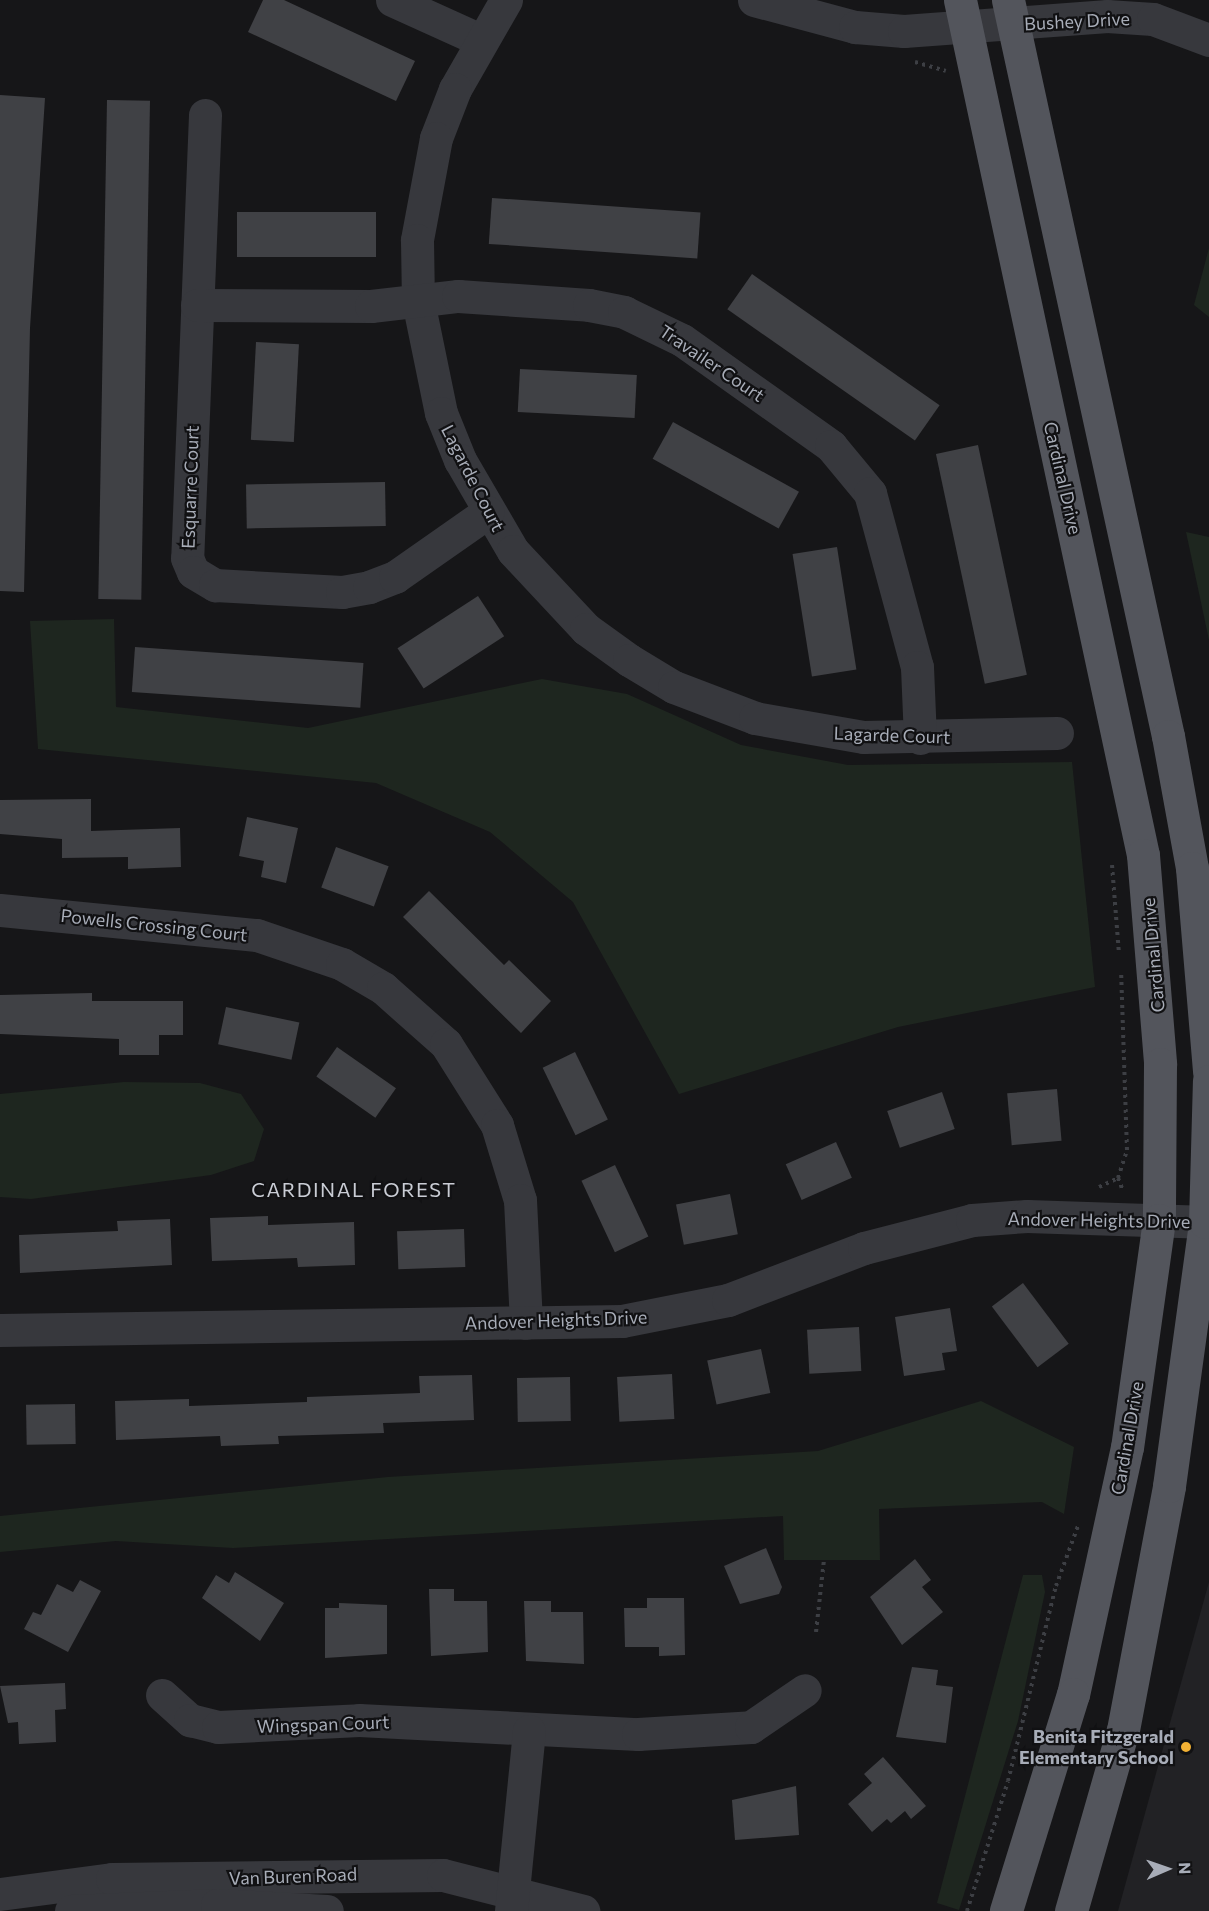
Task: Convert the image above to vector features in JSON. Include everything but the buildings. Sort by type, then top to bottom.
[{"type":"main road","points":[[1010,12],[1172,758],[1192,867],[1209,1072]]},
{"type":"main road","name":"Cardinal Drive","points":[[963,14],[1143,855],[1160,1064],[1159,1220],[1127,1447],[1105,1555],[1051,1778],[1006,1911]]},
{"type":"main road","points":[[1071,1911],[1143,1639],[1191,1341],[1207,1222],[1209,1081]]},
{"type":"street","points":[[392,0],[480,40]]},
{"type":"street","name":"Lagarde Court","points":[[506,0],[480,40],[436,138],[424,189],[418,301],[441,413],[488,512],[548,592],[586,628],[674,687],[755,718],[809,731],[920,738],[1057,733]]},
{"type":"street","name":"Bushey Drive","points":[[754,0],[855,27],[963,14],[1154,9],[1209,40]]},
{"type":"street","name":"Esquarre Court","points":[[205,115],[187,558],[201,580],[215,585],[342,592],[369,587],[395,577],[488,512]]},
{"type":"street","name":"Travailer Court","points":[[197,305],[371,306],[458,296],[624,312],[682,340],[831,446],[853,467],[879,515],[917,667],[920,738]]},
{"type":"street","name":"Powells Crossing Court","points":[[0,910],[257,935],[342,964],[383,988],[446,1044],[497,1125],[520,1200],[526,1323]]},
{"type":"street","name":"Andover Heights Drive","points":[[0,1330],[622,1321],[676,1313],[917,1231],[972,1220],[1027,1216],[1207,1222]]},
{"type":"street","name":"Wingspan Court","points":[[162,1695],[190,1720],[218,1727],[359,1719],[529,1731],[742,1729],[772,1717],[805,1690]]},
{"type":"street","points":[[512,1901],[529,1731]]},
{"type":"street","name":"Van Buren Road","points":[[0,1894],[112,1879],[375,1874],[443,1875],[512,1901],[583,1911]]},
{"type":"street","name":"Van Buren Road","points":[[71,1911],[207,1905],[327,1911]]},
{"type":"path","points":[[915,62],[938,67],[940,59]]},
{"type":"path","points":[[1099,1187],[1118,1178],[1123,1183]]},
{"type":"path","points":[[967,1911],[1008,1781],[1056,1586],[1081,1516]]},
{"type":"path","points":[[816,1632],[824,1560]]},
{"type":"shaded area","points":[[1209,248],[1209,317],[1194,305]]},
{"type":"shaded area","points":[[1186,532],[1209,537],[1209,640]]},
{"type":"shaded area","points":[[114,619],[116,707],[308,728],[542,679],[627,694],[741,745],[848,765],[1072,762],[1095,987],[898,1027],[679,1094],[573,902],[490,832],[376,783],[38,749],[30,621]]},
{"type":"shaded area","points":[[124,1082],[200,1083],[241,1094],[264,1129],[254,1161],[211,1175],[31,1199],[0,1197],[0,1094]]},
{"type":"shaded area","points":[[981,1401],[1074,1447],[1064,1514],[1042,1502],[879,1509],[880,1560],[784,1560],[783,1516],[233,1548],[116,1541],[0,1552],[0,1516],[388,1477],[818,1451]]},
{"type":"shaded area","points":[[1023,1575],[1042,1575],[1045,1592],[1018,1721],[959,1910],[937,1903]]},
{"type":"shaded area","name":"Benita Fitzgerald Elementary School","points":[[1209,1582],[1209,1911],[1118,1911]]},
{"type":"place","name":"Benita Fitzgerald Elementary School","points":[[1186,1747]]},
{"type":"district","name":"CARDINAL FOREST","points":[[354,1189]]}]
